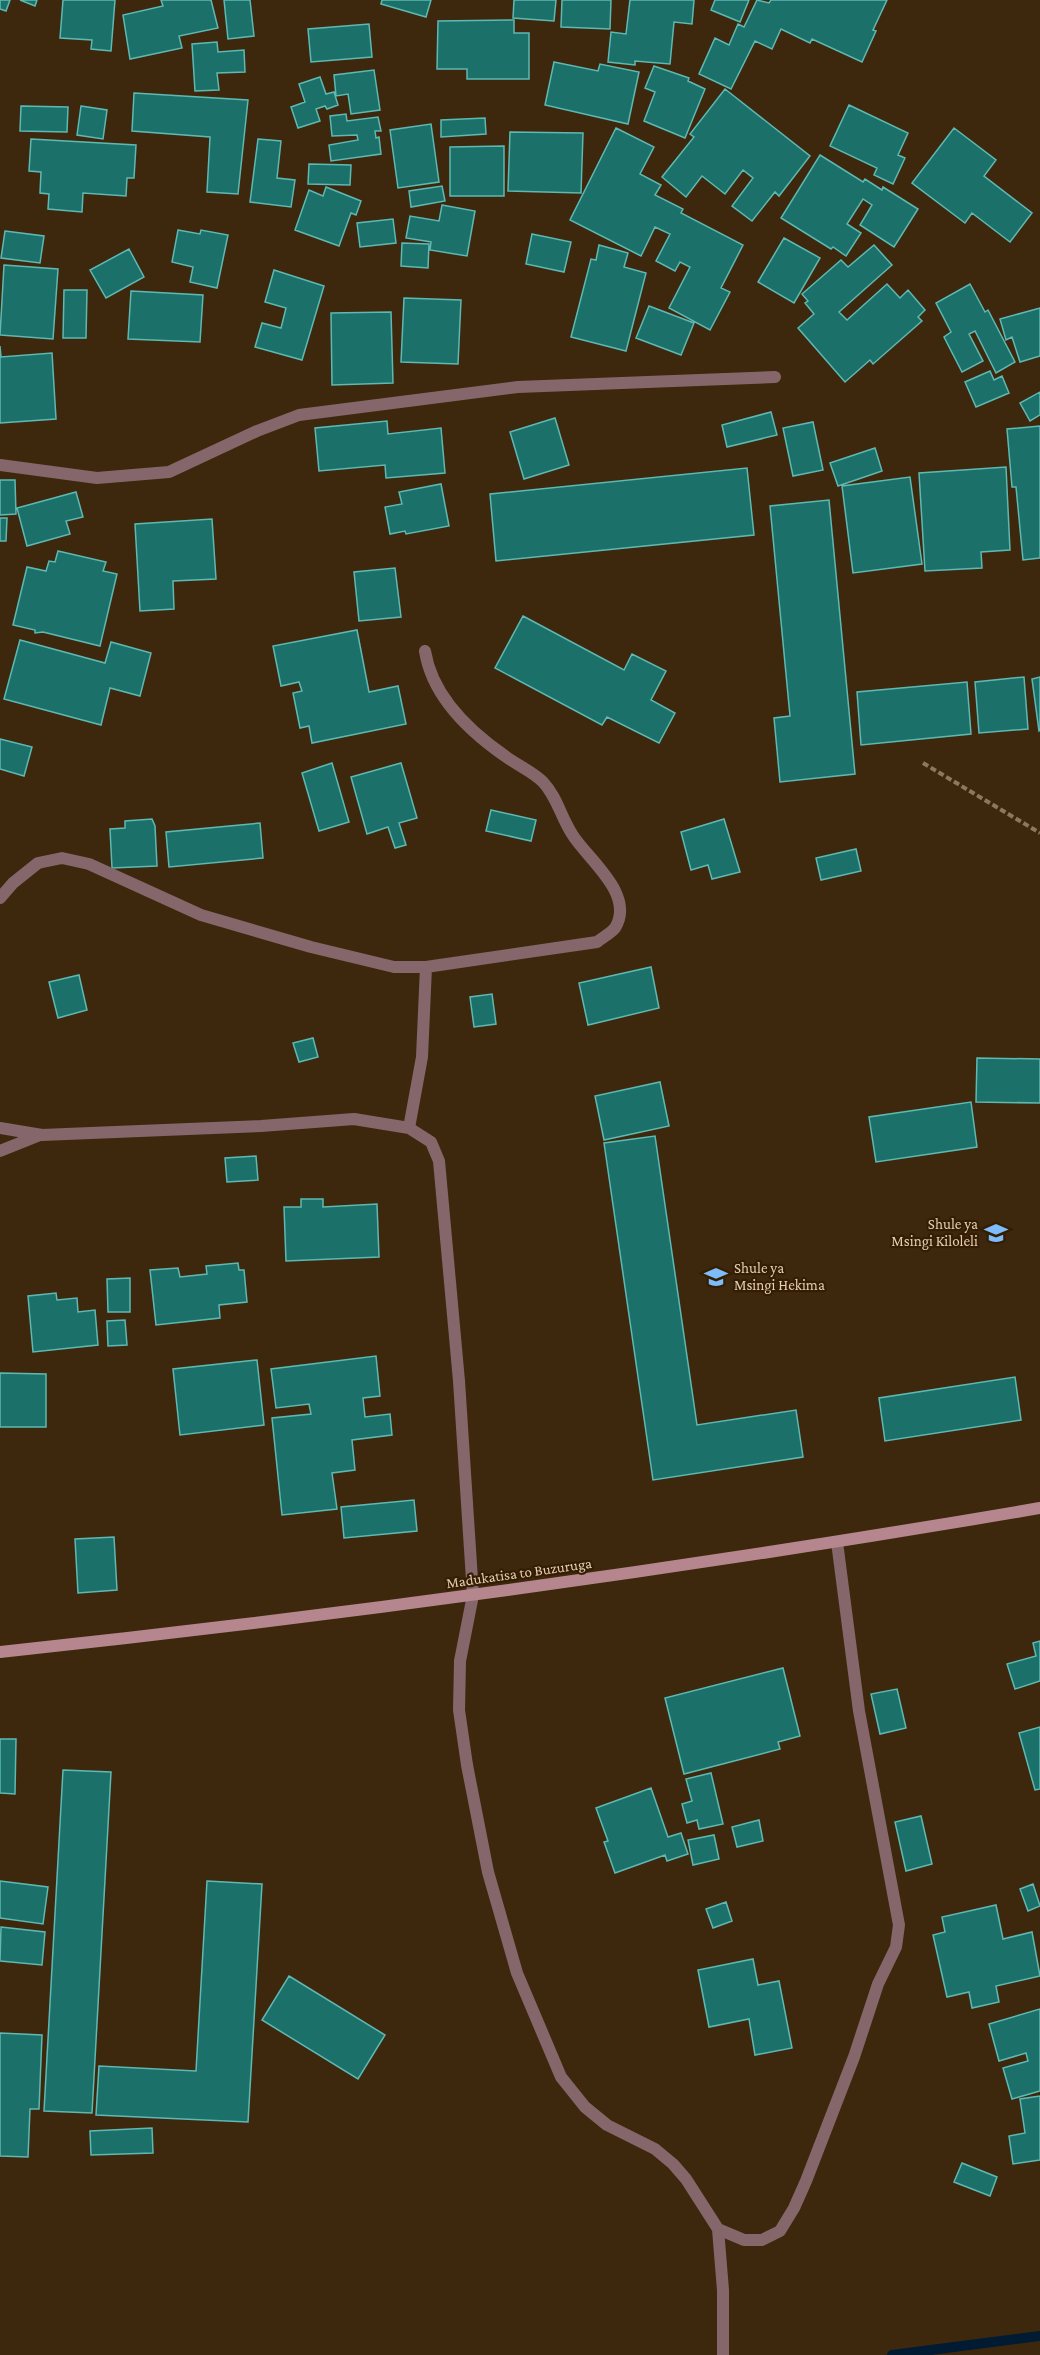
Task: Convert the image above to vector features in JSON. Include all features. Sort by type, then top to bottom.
[{"type":"main road","name":"Madukatisa to Buzuruga","points":[[0,1652],[140,1637],[473,1595],[837,1542],[1040,1508]]},
{"type":"street","points":[[0,465],[97,478],[169,472],[257,431],[299,415],[518,387],[775,377]]},
{"type":"street","points":[[0,898],[13,883],[38,862],[62,858],[89,864],[201,915],[311,947],[394,967],[426,967],[597,942],[614,929],[618,919],[619,908],[613,885],[571,833],[556,801],[543,782],[480,739],[454,711],[436,687],[428,669],[425,651]]},
{"type":"street","points":[[409,1128],[422,1057],[426,967]]},
{"type":"street","points":[[0,1128],[42,1135],[354,1119],[409,1128],[431,1142],[440,1161],[459,1381],[473,1595],[460,1661],[459,1710],[467,1765],[489,1872],[517,1973],[561,2077],[585,2106],[607,2125],[655,2149],[673,2164],[686,2179],[718,2229],[723,2290],[723,2355]]},
{"type":"street","points":[[0,1151],[42,1135]]},
{"type":"street","points":[[718,2229],[744,2240],[762,2240],[780,2231],[794,2208],[806,2181],[854,2057],[878,1984],[896,1947],[899,1925],[896,1904],[859,1712],[837,1542]]},
{"type":"path","points":[[923,763],[1040,833]]},
{"type":"building","points":[[0,0],[10,0],[6,11],[0,9]]},
{"type":"building","points":[[20,0],[37,0],[35,6]]},
{"type":"building","points":[[63,0],[115,0],[111,51],[91,49],[92,40],[60,38]]},
{"type":"building","points":[[161,0],[211,0],[218,28],[179,36],[182,48],[130,59],[123,15],[163,6]]},
{"type":"building","points":[[224,0],[250,0],[254,36],[228,39]]},
{"type":"building","points":[[382,0],[431,0],[426,17],[381,4]]},
{"type":"building","points":[[514,0],[556,0],[554,21],[513,18]]},
{"type":"building","points":[[562,0],[611,0],[610,29],[561,27]]},
{"type":"building","points":[[630,0],[694,0],[692,24],[674,22],[670,64],[635,61],[635,65],[608,62],[611,32],[626,34]]},
{"type":"building","points":[[715,0],[749,0],[740,22],[711,10]]},
{"type":"building","points":[[757,0],[769,3],[771,0],[887,0],[862,62],[812,39],[810,43],[781,29],[772,49],[755,41],[731,89],[699,74],[715,38],[729,45],[738,24],[744,27]]},
{"type":"building","points":[[514,20],[514,33],[529,33],[529,79],[467,79],[467,69],[437,69],[438,21]]},
{"type":"building","points":[[369,24],[372,57],[311,62],[308,29]]},
{"type":"building","points":[[217,42],[218,52],[244,50],[245,72],[217,73],[219,90],[195,91],[192,44]]},
{"type":"building","points":[[554,62],[598,71],[600,64],[639,72],[628,124],[545,105]]},
{"type":"building","points":[[654,66],[689,78],[688,81],[705,89],[685,138],[644,121],[655,92],[645,88]]},
{"type":"building","points":[[374,70],[380,110],[351,114],[348,94],[336,96],[334,75]]},
{"type":"building","points":[[320,77],[326,94],[334,92],[338,105],[327,109],[325,106],[316,109],[320,121],[298,128],[291,107],[305,102],[299,84]]},
{"type":"building","points":[[725,89],[810,156],[779,196],[775,192],[752,221],[732,206],[753,178],[743,170],[725,194],[702,176],[686,197],[662,177],[694,137],[690,134]]},
{"type":"building","points":[[134,93],[248,100],[238,194],[207,192],[210,137],[132,131]]},
{"type":"building","points":[[849,105],[908,133],[898,155],[905,158],[893,184],[874,175],[877,168],[830,146]]},
{"type":"building","points":[[21,106],[68,107],[67,132],[20,131]]},
{"type":"building","points":[[81,106],[107,110],[103,139],[77,135]]},
{"type":"building","points":[[346,114],[347,121],[378,117],[381,131],[375,131],[376,138],[379,137],[381,154],[331,161],[329,145],[358,140],[357,135],[332,136],[330,116]]},
{"type":"building","points":[[485,118],[486,134],[441,137],[441,120]]},
{"type":"building","points":[[431,124],[439,182],[398,188],[390,130]]},
{"type":"building","points":[[616,128],[654,147],[640,174],[661,185],[655,195],[683,209],[681,213],[743,245],[721,288],[730,292],[710,330],[669,308],[690,267],[680,262],[675,271],[656,261],[670,234],[655,227],[641,256],[570,220]]},
{"type":"building","points":[[954,128],[996,160],[984,176],[1032,213],[1010,242],[972,213],[965,223],[912,183]]},
{"type":"building","points":[[510,132],[583,133],[581,193],[508,191]]},
{"type":"building","points":[[31,139],[136,145],[134,178],[127,178],[126,196],[83,193],[82,212],[48,209],[49,194],[40,193],[41,172],[29,171]]},
{"type":"building","points":[[258,139],[281,141],[277,178],[295,180],[291,207],[250,202]]},
{"type":"building","points":[[504,146],[504,196],[450,196],[450,147]]},
{"type":"building","points":[[820,155],[863,182],[865,179],[882,190],[883,187],[918,209],[894,247],[860,225],[872,205],[863,199],[847,224],[861,233],[846,256],[781,218]]},
{"type":"building","points":[[309,164],[351,165],[350,185],[308,184]]},
{"type":"building","points":[[442,186],[445,201],[411,207],[409,191]]},
{"type":"building","points":[[326,187],[361,201],[356,215],[351,213],[339,246],[295,230],[309,190],[323,196]]},
{"type":"building","points":[[442,205],[475,211],[467,256],[430,250],[431,242],[406,238],[410,216],[439,221]]},
{"type":"building","points":[[393,219],[396,243],[360,247],[357,223]]},
{"type":"building","points":[[178,230],[200,234],[201,230],[228,235],[217,288],[190,282],[193,267],[172,262]]},
{"type":"building","points":[[5,231],[44,236],[40,263],[1,258]]},
{"type":"building","points":[[532,234],[571,242],[564,272],[526,264]]},
{"type":"building","points":[[784,238],[820,258],[794,303],[758,282]]},
{"type":"building","points":[[402,243],[429,244],[428,268],[401,266]]},
{"type":"building","points":[[599,245],[628,253],[624,267],[646,273],[626,351],[571,337],[591,259],[596,260]]},
{"type":"building","points":[[874,245],[892,265],[839,312],[847,320],[887,284],[900,298],[908,290],[925,310],[918,317],[922,321],[873,364],[870,360],[845,382],[798,328],[814,314],[805,303],[808,301],[802,294],[841,260],[848,267]]},
{"type":"building","points":[[129,249],[144,277],[106,298],[90,270]]},
{"type":"building","points":[[4,265],[58,269],[53,339],[0,335]]},
{"type":"building","points":[[274,270],[324,286],[302,360],[255,347],[262,323],[281,328],[286,308],[265,302]]},
{"type":"building","points":[[970,284],[985,312],[988,310],[1015,362],[996,373],[975,331],[969,334],[983,361],[962,372],[944,337],[951,332],[936,303]]},
{"type":"building","points":[[64,290],[87,290],[86,338],[63,338]]},
{"type":"building","points":[[131,291],[203,295],[200,342],[128,339]]},
{"type":"building","points":[[404,298],[461,300],[458,364],[401,362]]},
{"type":"building","points":[[649,306],[694,323],[681,355],[636,338]]},
{"type":"building","points":[[1040,308],[1040,356],[1020,362],[1012,337],[1006,340],[1000,319]]},
{"type":"building","points":[[391,312],[393,383],[332,385],[331,313]]},
{"type":"building","points":[[0,346],[1,357],[52,353],[56,419],[0,423]]},
{"type":"building","points":[[990,371],[994,380],[1002,376],[1009,393],[976,407],[965,382]]},
{"type":"building","points":[[1040,392],[1040,415],[1030,421],[1020,403]]},
{"type":"building","points":[[771,412],[777,435],[727,447],[722,425]]},
{"type":"building","points":[[555,418],[569,465],[524,479],[510,432]]},
{"type":"building","points":[[387,421],[388,434],[441,428],[445,473],[386,478],[385,465],[319,471],[315,428]]},
{"type":"building","points":[[813,422],[823,470],[793,476],[783,428]]},
{"type":"building","points":[[1040,426],[1040,558],[1023,560],[1016,487],[1012,487],[1007,429]]},
{"type":"building","points":[[875,448],[882,471],[838,486],[830,463]]},
{"type":"building","points":[[1006,467],[1010,550],[981,552],[982,568],[925,571],[919,473]]},
{"type":"building","points":[[747,468],[754,535],[496,561],[490,494]]},
{"type":"building","points":[[910,477],[922,564],[853,573],[842,486]]},
{"type":"building","points":[[0,480],[15,480],[16,514],[0,515]]},
{"type":"building","points":[[441,484],[449,526],[406,534],[405,531],[390,534],[385,507],[402,504],[399,492]]},
{"type":"building","points":[[76,492],[83,517],[66,521],[70,534],[27,546],[17,508]]},
{"type":"building","points":[[829,500],[855,774],[780,782],[774,718],[790,716],[770,506]]},
{"type":"building","points":[[0,518],[7,518],[6,541],[0,541]]},
{"type":"building","points":[[212,519],[216,579],[173,581],[174,609],[140,611],[135,524]]},
{"type":"building","points":[[58,551],[106,562],[103,571],[117,574],[100,646],[43,632],[35,633],[35,630],[13,625],[27,567],[46,571],[49,561],[55,562]]},
{"type":"building","points":[[395,568],[401,617],[359,621],[354,572]]},
{"type":"building","points":[[523,616],[624,670],[632,654],[666,671],[651,700],[675,713],[659,743],[607,717],[602,725],[495,668]]},
{"type":"building","points":[[357,630],[369,692],[398,686],[406,724],[312,743],[309,726],[300,728],[293,693],[302,691],[299,682],[281,686],[273,646]]},
{"type":"building","points":[[20,640],[105,663],[111,642],[151,653],[140,696],[110,688],[101,725],[4,699]]},
{"type":"building","points":[[1024,677],[1028,729],[979,733],[975,682]]},
{"type":"building","points":[[1040,677],[1040,730],[1039,731],[1032,679]]},
{"type":"building","points":[[967,682],[971,734],[861,745],[857,692]]},
{"type":"building","points":[[0,739],[32,747],[24,776],[0,769]]},
{"type":"building","points":[[332,763],[349,822],[319,831],[302,773]]},
{"type":"building","points":[[401,763],[417,818],[399,823],[406,845],[395,848],[388,827],[367,834],[351,777]]},
{"type":"building","points":[[491,810],[536,820],[531,841],[486,831]]},
{"type":"building","points":[[152,819],[155,826],[157,866],[112,868],[110,829],[125,828],[125,821]]},
{"type":"building","points":[[724,819],[740,872],[712,879],[708,865],[691,870],[681,832]]},
{"type":"building","points":[[260,823],[263,858],[169,867],[166,832]]},
{"type":"building","points":[[856,849],[861,871],[821,880],[816,858]]},
{"type":"building","points":[[651,967],[659,1008],[588,1025],[579,983]]},
{"type":"building","points":[[79,975],[87,1010],[58,1018],[49,982]]},
{"type":"building","points":[[492,994],[496,1024],[474,1027],[470,997]]},
{"type":"building","points":[[313,1038],[318,1057],[299,1062],[293,1043]]},
{"type":"building","points":[[977,1058],[1040,1059],[1040,1103],[976,1102]]},
{"type":"building","points":[[660,1082],[669,1126],[604,1140],[595,1096]]},
{"type":"building","points":[[971,1102],[977,1147],[876,1162],[869,1117]]},
{"type":"building","points":[[655,1136],[697,1425],[796,1410],[803,1457],[653,1480],[604,1143]]},
{"type":"building","points":[[256,1156],[258,1180],[227,1182],[225,1158]]},
{"type":"building","points":[[301,1199],[323,1199],[323,1207],[377,1204],[379,1257],[286,1261],[284,1207],[301,1207]]},
{"type":"building","points":[[238,1263],[239,1270],[244,1270],[247,1302],[219,1305],[220,1318],[156,1325],[150,1270],[178,1268],[180,1277],[207,1274],[206,1266]]},
{"type":"building","points":[[130,1278],[130,1312],[108,1312],[107,1279]]},
{"type":"building","points":[[56,1293],[57,1300],[77,1298],[78,1312],[95,1310],[98,1345],[33,1352],[28,1296]]},
{"type":"building","points":[[125,1320],[127,1345],[108,1346],[107,1321]]},
{"type":"building","points":[[376,1356],[380,1396],[363,1398],[365,1417],[390,1414],[392,1435],[352,1440],[355,1470],[332,1473],[337,1509],[282,1515],[272,1418],[311,1414],[309,1404],[276,1408],[271,1369]]},
{"type":"building","points":[[257,1360],[264,1425],[180,1435],[173,1369]]},
{"type":"building","points":[[0,1373],[46,1374],[46,1427],[0,1427]]},
{"type":"building","points":[[1015,1377],[1021,1420],[885,1441],[879,1398]]},
{"type":"building","points":[[414,1500],[417,1531],[344,1538],[341,1507]]},
{"type":"building","points":[[114,1537],[117,1590],[78,1593],[75,1539]]},
{"type":"building","points":[[1040,1641],[1040,1681],[1015,1689],[1007,1664],[1036,1656],[1033,1643]]},
{"type":"building","points":[[783,1668],[800,1736],[778,1742],[780,1749],[684,1774],[665,1698]]},
{"type":"building","points":[[897,1689],[906,1728],[880,1734],[871,1694]]},
{"type":"building","points":[[1040,1727],[1040,1789],[1035,1790],[1019,1733]]},
{"type":"building","points":[[0,1739],[16,1739],[15,1794],[0,1793]]},
{"type":"building","points":[[63,1770],[111,1772],[92,2113],[44,2111]]},
{"type":"building","points":[[711,1773],[723,1824],[699,1829],[697,1820],[687,1823],[682,1804],[692,1801],[686,1779]]},
{"type":"building","points":[[651,1788],[668,1837],[681,1833],[688,1854],[667,1861],[665,1855],[615,1873],[604,1842],[608,1841],[596,1808]]},
{"type":"building","points":[[921,1816],[932,1864],[906,1871],[895,1822]]},
{"type":"building","points":[[759,1820],[763,1841],[737,1847],[732,1827]]},
{"type":"building","points":[[714,1835],[719,1859],[693,1865],[688,1840]]},
{"type":"building","points":[[0,1881],[48,1887],[43,1924],[0,1918]]},
{"type":"building","points":[[207,1881],[262,1884],[248,2122],[96,2115],[99,2066],[196,2071]]},
{"type":"building","points":[[1033,1884],[1040,1906],[1028,1911],[1020,1889]]},
{"type":"building","points":[[726,1902],[732,1921],[713,1928],[706,1909]]},
{"type":"building","points":[[996,1905],[1003,1939],[1032,1932],[1040,1976],[996,1986],[999,2002],[972,2008],[969,1992],[947,1997],[933,1935],[945,1932],[942,1917]]},
{"type":"building","points":[[1,1927],[45,1932],[42,1965],[0,1961]]},
{"type":"building","points":[[753,1959],[758,1985],[779,1981],[792,2048],[755,2055],[749,2019],[709,2027],[698,1970]]},
{"type":"building","points":[[289,1976],[385,2035],[358,2079],[262,2020]]},
{"type":"building","points":[[1040,2009],[1040,2091],[1012,2099],[1003,2068],[1028,2061],[1026,2053],[999,2061],[989,2024]]},
{"type":"building","points":[[0,2033],[42,2035],[39,2109],[30,2109],[28,2157],[0,2156]]},
{"type":"building","points":[[1040,2096],[1040,2160],[1013,2164],[1009,2136],[1025,2133],[1020,2099]]},
{"type":"building","points":[[152,2128],[153,2153],[91,2155],[90,2131]]},
{"type":"building","points":[[962,2163],[997,2177],[990,2196],[954,2182]]},
{"type":"waterway","points":[[892,2355],[1040,2336]]},
{"type":"place","name":"Shule ya Msingi Kiloleli","points":[[996,1233]]},
{"type":"place","name":"Shule ya Msingi Hekima","points":[[716,1277]]}]
